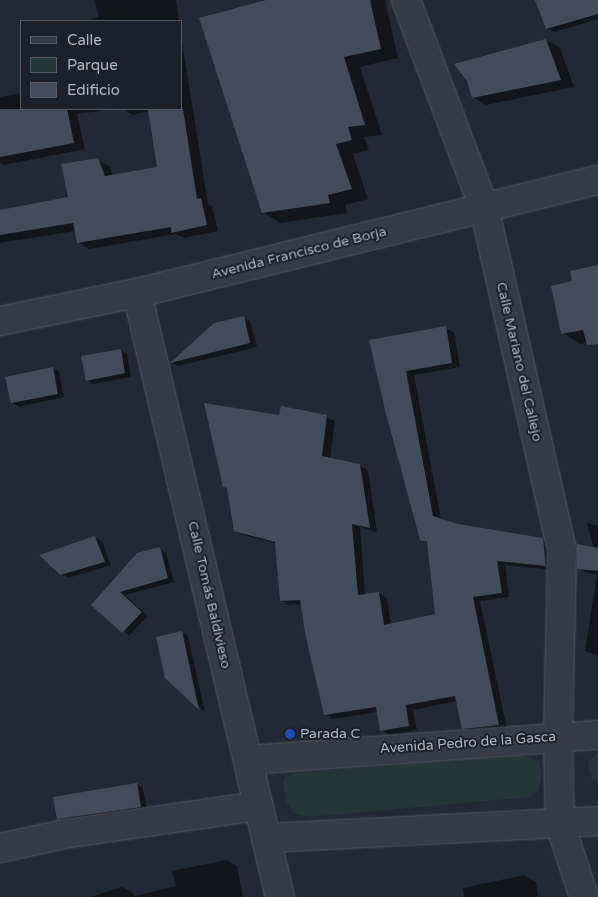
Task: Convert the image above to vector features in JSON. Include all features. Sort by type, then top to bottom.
[{"type":"street","name":"Calle Mariano del Callejo","points":[[406,0],[484,207],[562,550],[558,737],[560,824],[584,897]]},
{"type":"street","name":"Avenida Francisco de Borja","points":[[0,321],[137,293],[598,180]]},
{"type":"street","name":"Calle Tomás Baldivieso","points":[[137,293],[280,897]]},
{"type":"street","name":"Avenida Pedro de la Gasca","points":[[248,760],[598,735]]},
{"type":"street","points":[[0,848],[64,834],[259,806]]},
{"type":"street","points":[[266,838],[598,821]]},
{"type":"green space","points":[[598,752],[598,783],[592,779],[588,767],[589,761]]},
{"type":"green space","points":[[525,756],[539,761],[541,774],[538,791],[529,797],[308,817],[293,813],[286,800],[283,784],[285,777],[296,773]]},
{"type":"building","points":[[266,0],[370,0],[381,49],[344,57],[365,125],[348,127],[352,140],[336,144],[352,189],[328,195],[330,203],[262,213],[199,18]]},
{"type":"building","points":[[535,0],[598,0],[598,14],[546,29]]},
{"type":"building","points":[[546,39],[561,80],[472,98],[467,81],[454,64]]},
{"type":"building","points":[[0,109],[67,110],[74,143],[0,157]]},
{"type":"building","points":[[183,109],[197,199],[201,198],[207,225],[171,233],[171,227],[77,243],[73,223],[0,235],[0,210],[68,197],[61,164],[98,158],[105,176],[157,167],[148,110]]},
{"type":"building","points":[[598,265],[598,344],[587,345],[583,330],[561,334],[551,286],[572,281],[570,271]]},
{"type":"building","points":[[244,316],[250,343],[170,363],[214,323]]},
{"type":"building","points":[[446,326],[452,363],[406,371],[433,516],[458,524],[543,538],[546,566],[497,561],[502,593],[473,597],[499,725],[462,729],[455,696],[406,705],[409,726],[380,731],[376,707],[324,715],[305,633],[300,600],[280,601],[275,542],[234,531],[227,488],[223,487],[204,403],[279,415],[281,406],[327,415],[322,456],[360,464],[370,528],[352,524],[358,595],[379,592],[384,625],[435,614],[427,542],[420,540],[385,410],[369,340]]},
{"type":"building","points":[[121,349],[125,373],[86,381],[81,356]]},
{"type":"building","points":[[53,367],[58,394],[11,403],[5,377]]},
{"type":"building","points":[[95,536],[105,562],[60,575],[39,555]]},
{"type":"building","points":[[577,544],[598,548],[598,571],[577,569]]},
{"type":"building","points":[[160,547],[168,578],[120,592],[142,612],[122,633],[91,605],[137,553]]},
{"type":"building","points":[[182,631],[199,710],[165,678],[156,637]]},
{"type":"building","points":[[137,783],[141,807],[57,819],[53,797]]},
{"type":"place","name":"Parada C","points":[[290,734]]}]
